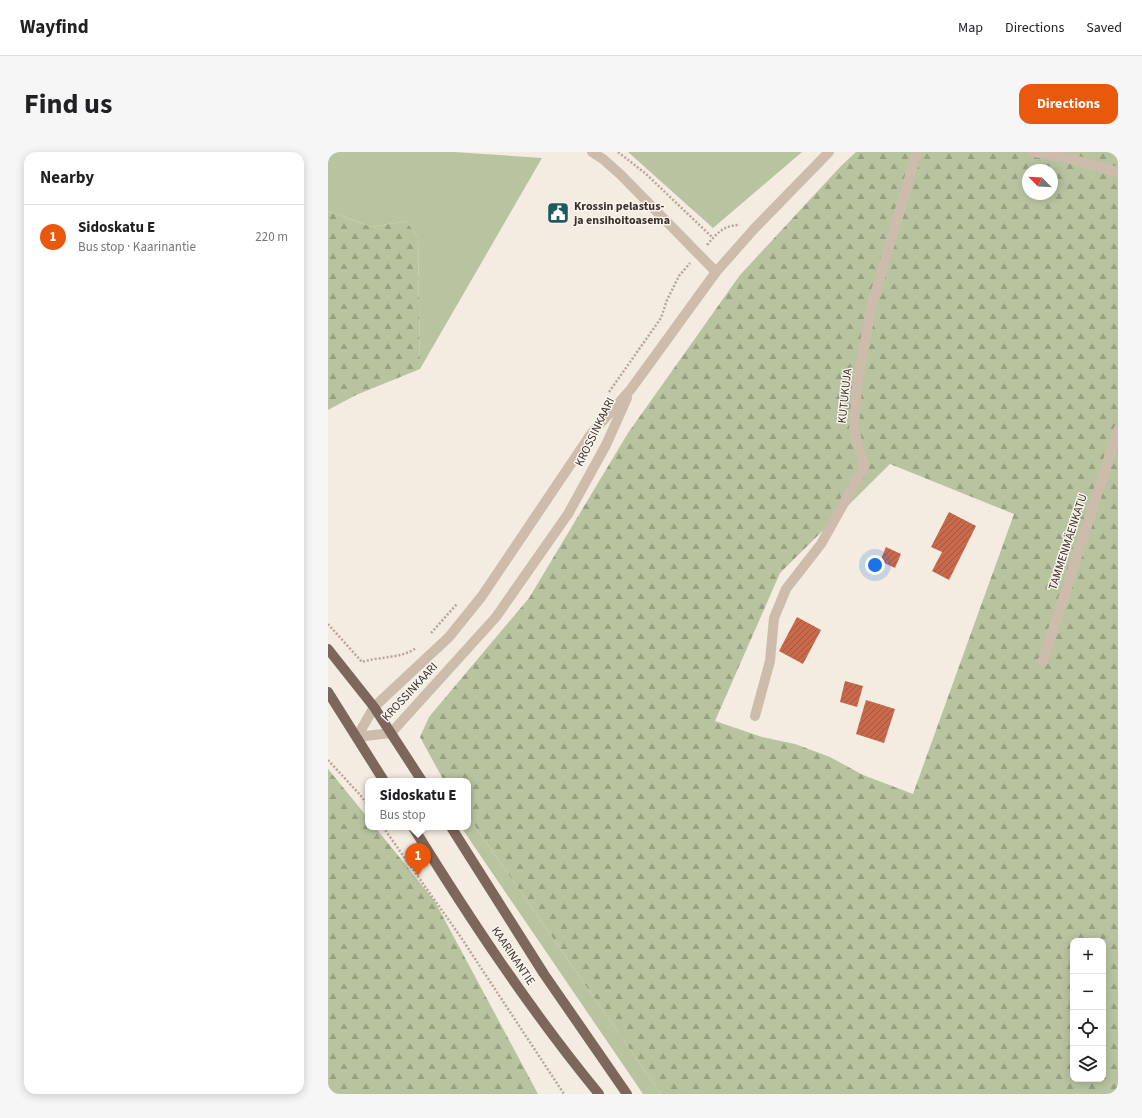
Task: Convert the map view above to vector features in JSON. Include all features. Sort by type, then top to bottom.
[{"type":"main road","points":[[328,649],[374,707],[420,778]]},
{"type":"main road","points":[[328,692],[382,778]]},
{"type":"main road","name":"KAARINANTIE","points":[[415,830],[519,989],[572,1061],[599,1094]]},
{"type":"main road","name":"KAARINANTIE","points":[[453,830],[544,974],[627,1094]]},
{"type":"street","points":[[592,152],[621,174],[716,272]]},
{"type":"street","name":"KROSSINKAARI","points":[[357,737],[374,707],[449,637],[482,596],[591,434],[631,389],[716,272],[829,152]]},
{"type":"street","name":"KUTUKUJA","points":[[755,716],[770,661],[774,618],[786,589],[821,544],[864,467],[854,428],[857,388],[871,308],[917,152]]},
{"type":"street","points":[[1033,152],[1064,157],[1118,172]]},
{"type":"street","name":"KROSSINKAARI","points":[[357,737],[390,733],[500,611],[568,514],[606,445],[631,389]]},
{"type":"street","name":"TAMMENMÄENKATU","points":[[1043,661],[1118,430]]},
{"type":"path","points":[[618,152],[645,173],[713,238]]},
{"type":"path","points":[[328,624],[362,662]]},
{"type":"path","points":[[328,760],[365,803]]},
{"type":"path","points":[[385,830],[460,936],[564,1094]]},
{"type":"green space","points":[[328,152],[454,152],[542,158],[420,369],[418,237],[406,221],[372,227],[328,211]]},
{"type":"green space","points":[[628,152],[802,152],[713,228]]},
{"type":"green space","points":[[856,152],[1118,152],[1118,1094],[661,1094],[471,820],[471,778],[442,778],[420,737],[429,717],[529,598],[628,433],[740,275],[841,166]],"holes":[[[890,464],[1014,514],[913,794],[863,775],[830,757],[795,744],[762,737],[715,721],[780,573]]]},
{"type":"green space","points":[[328,211],[372,227],[406,221],[418,237],[420,369],[356,395],[328,410]]},
{"type":"green space","points":[[328,769],[365,814],[365,830],[377,830],[434,900],[538,1094],[328,1094]]},
{"type":"green space","points":[[471,820],[661,1094],[643,1094],[463,830],[471,830]]},
{"type":"building","points":[[949,512],[976,526],[949,580],[932,571],[942,552],[931,547]]},
{"type":"building","points":[[886,547],[901,554],[895,568],[880,561]]},
{"type":"building","points":[[797,617],[821,630],[803,664],[779,651]]},
{"type":"building","points":[[845,681],[863,686],[857,707],[840,702]]},
{"type":"building","points":[[866,700],[895,709],[884,743],[856,734]]},
{"type":"place","name":"Krossin pelastus- ja ensihoitoasema","points":[[558,213]]},
{"type":"place","name":"Sidoskatu E","points":[[418,876]]}]
